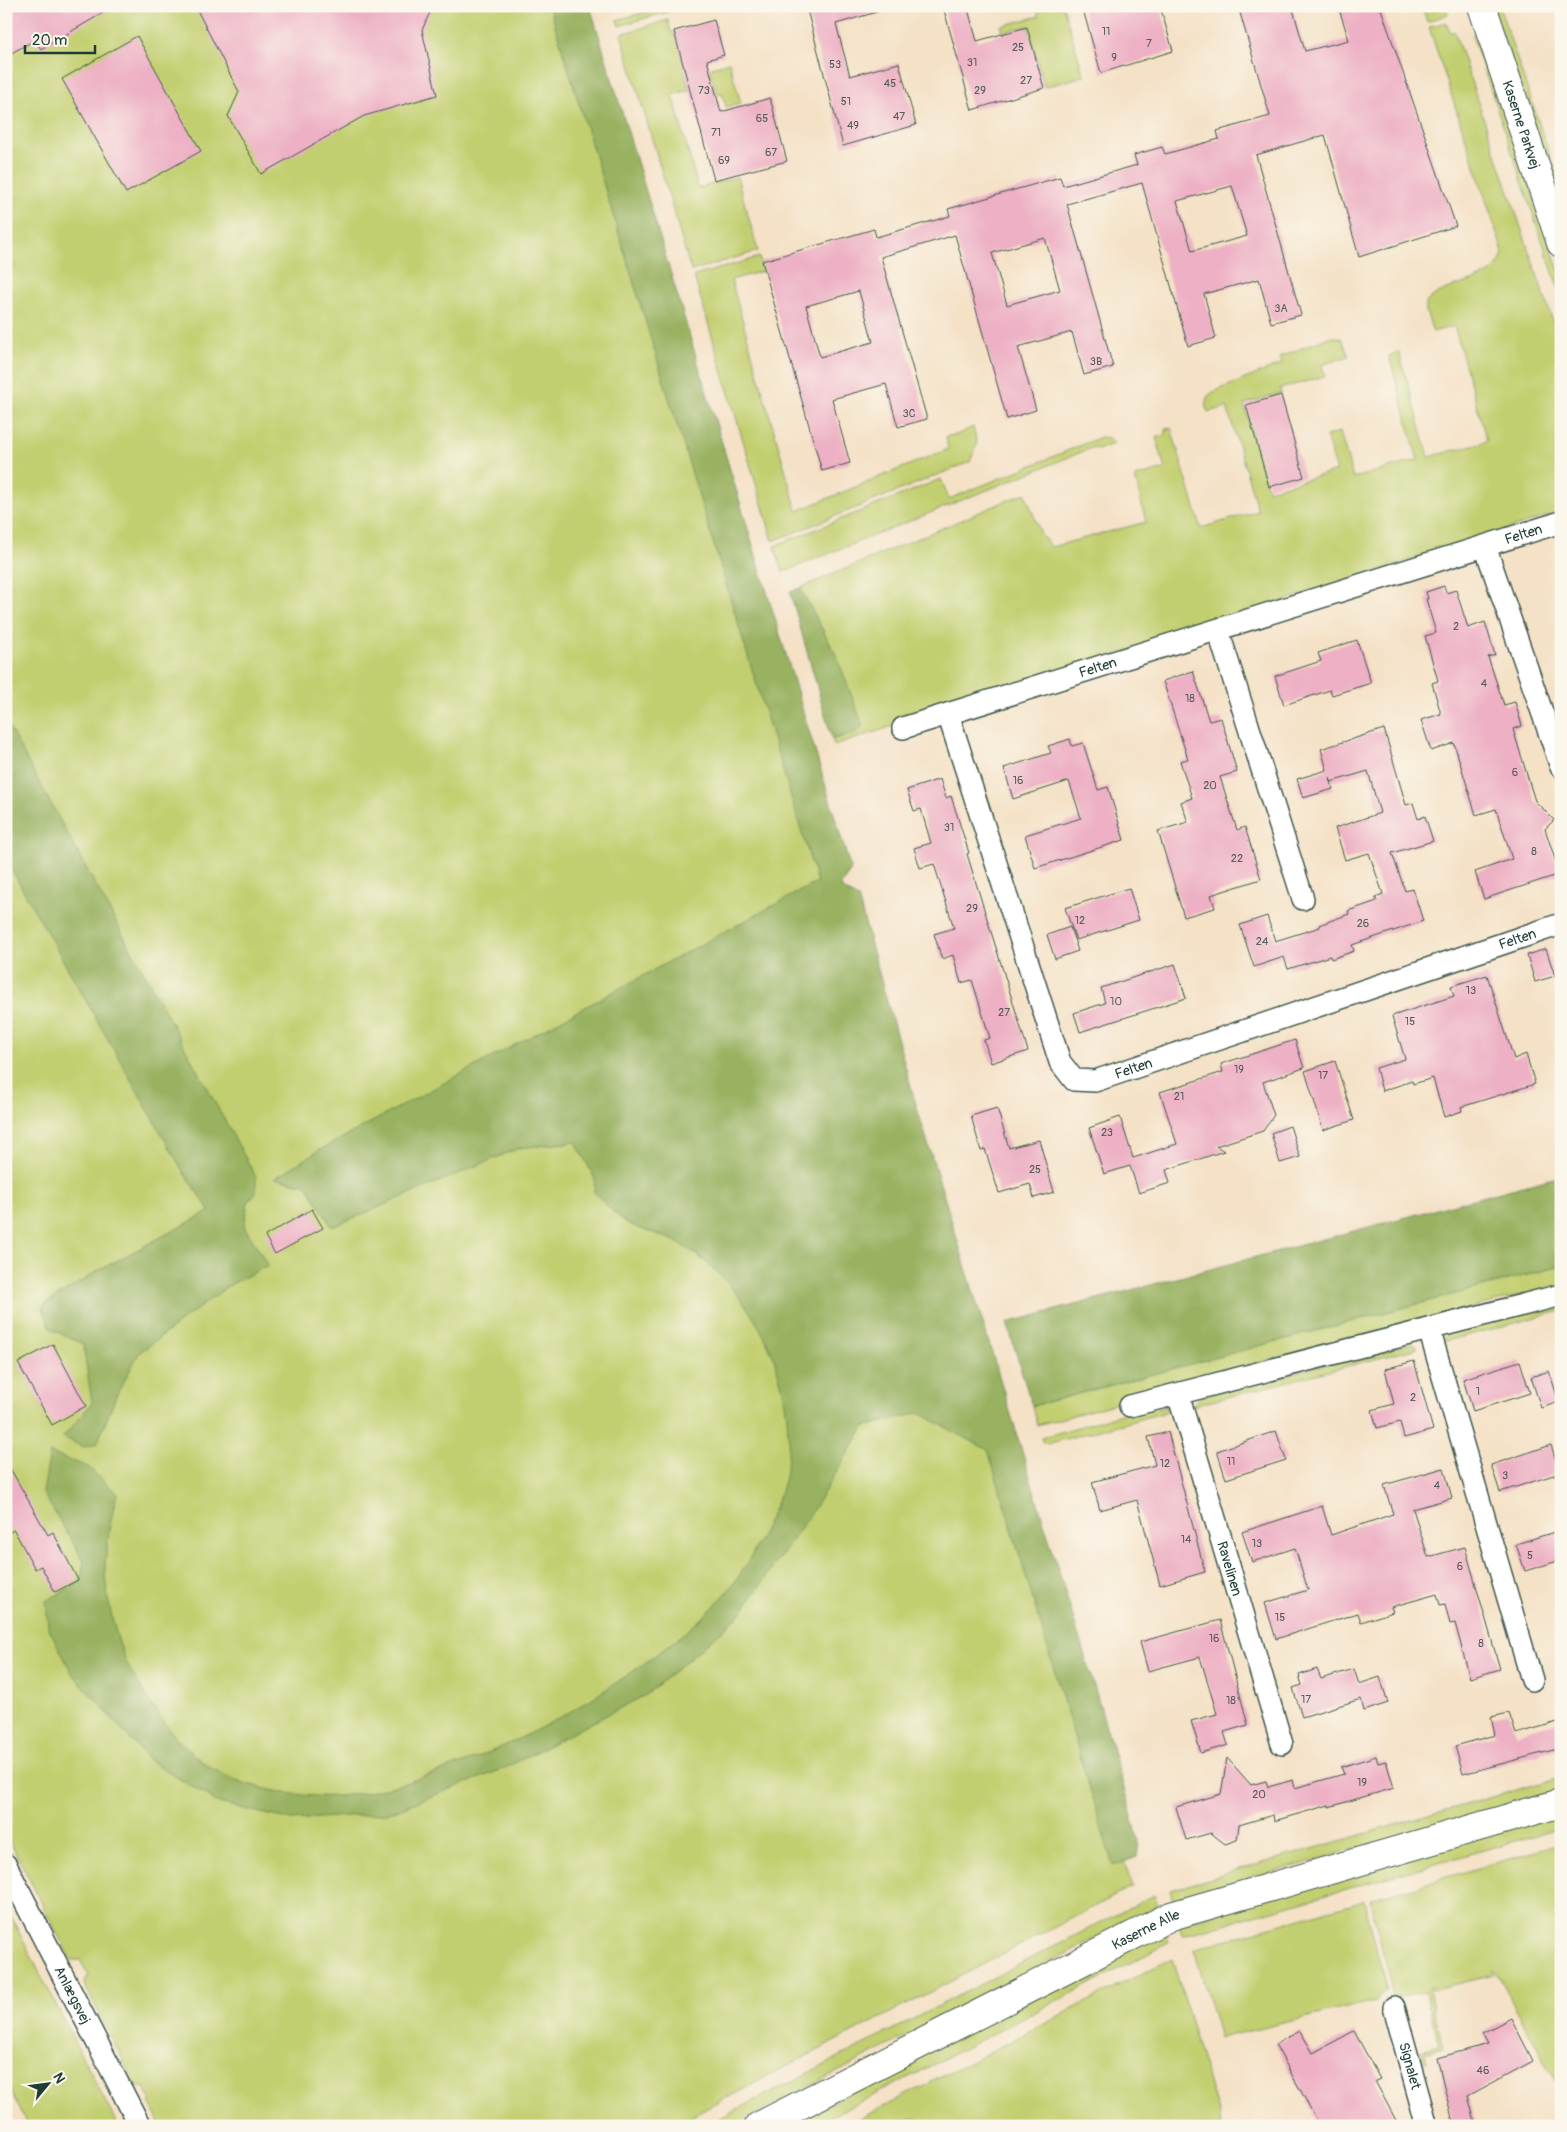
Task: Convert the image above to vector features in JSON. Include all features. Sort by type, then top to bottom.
[{"type":"street","name":"Kaserne Parkvej","points":[[1482,6],[1561,243]]},
{"type":"street","name":"Felten","points":[[903,728],[1561,522]]},
{"type":"street","name":"Felten","points":[[1485,546],[1561,767]]},
{"type":"street","points":[[1218,630],[1303,899]]},
{"type":"street","name":"Felten","points":[[948,714],[1060,1062],[1074,1080],[1095,1081],[1561,924]]},
{"type":"street","points":[[1130,1406],[1561,1295]]},
{"type":"street","points":[[1429,1329],[1532,1680]]},
{"type":"street","name":"Ravelinen","points":[[1178,1394],[1282,1744]]},
{"type":"street","name":"Kaserne Alle","points":[[759,2126],[1171,1916],[1561,1803]]},
{"type":"street","name":"Anlægsvej","points":[[6,1865],[140,2126]]},
{"type":"street","name":"Signalet","points":[[1394,2007],[1426,2126]]},
{"type":"green space","points":[[6,6],[562,6],[1132,1887],[673,2126],[161,2126],[149,2103],[151,2099],[145,2088],[136,2086],[84,1984],[85,1979],[89,1976],[80,1960],[71,1960],[6,1834]]},
{"type":"green space","points":[[546,6],[590,6],[851,870],[841,884],[842,889],[858,898],[917,1108],[1101,1709],[1139,1841],[1137,1857],[1113,1866],[988,1450],[919,1413],[864,1427],[811,1513],[738,1617],[647,1694],[503,1769],[388,1813],[292,1820],[218,1803],[149,1760],[72,1673],[48,1627],[46,1601],[81,1581],[84,1561],[43,1493],[50,1453],[88,1467],[117,1493],[106,1550],[105,1569],[105,1580],[112,1617],[129,1668],[161,1719],[180,1742],[214,1769],[239,1781],[266,1789],[310,1796],[337,1796],[373,1791],[409,1782],[491,1752],[520,1739],[600,1693],[665,1648],[710,1610],[739,1576],[764,1530],[784,1481],[788,1447],[786,1408],[778,1370],[772,1353],[757,1324],[739,1296],[703,1260],[670,1239],[624,1221],[608,1207],[594,1192],[595,1179],[576,1142],[519,1148],[332,1227],[307,1185],[275,1178],[316,1152],[817,882],[550,9]]},
{"type":"green space","points":[[666,6],[687,6],[619,26],[617,20]]},
{"type":"green space","points":[[1036,6],[1063,6],[1084,76],[1045,87],[1028,26],[1003,32],[1001,26],[1039,16]]},
{"type":"green space","points":[[1422,6],[1445,6],[1448,14],[1427,22]]},
{"type":"green space","points":[[1493,6],[1499,6],[1561,188],[1561,204]]},
{"type":"green space","points":[[668,20],[671,32],[674,32],[702,68],[684,73],[689,90],[673,95],[698,188],[737,177],[758,251],[691,271],[621,34]]},
{"type":"green space","points":[[1446,22],[1450,33],[1454,31],[1561,345],[1561,512],[834,746],[832,739],[855,734],[837,657],[800,588],[1025,493],[1041,534],[1051,547],[1146,522],[1135,477],[1165,469],[1156,437],[1166,435],[1166,429],[1171,428],[1201,528],[1258,511],[1227,407],[1208,412],[1205,405],[1208,396],[1213,392],[1282,364],[1280,357],[1329,337],[1342,339],[1349,356],[1322,365],[1325,376],[1280,389],[1281,393],[1244,404],[1268,490],[1337,471],[1326,436],[1340,432],[1353,478],[1418,460],[1389,356],[1399,352],[1429,457],[1487,441],[1454,326],[1433,332],[1426,311],[1426,303],[1434,295],[1481,277],[1491,271],[1499,263],[1503,252],[1429,27]]},
{"type":"green space","points":[[1477,32],[1561,277],[1561,296],[1472,35]]},
{"type":"green space","points":[[729,62],[741,103],[726,107],[722,93],[717,95],[709,68]]},
{"type":"green space","points":[[759,257],[763,271],[731,280],[797,511],[948,449],[946,436],[956,435],[973,427],[977,444],[970,462],[773,541],[694,276]]},
{"type":"green space","points":[[1101,437],[1109,438],[1114,444],[1097,449],[1094,447],[783,572],[774,546],[941,479],[949,499]]},
{"type":"green space","points":[[800,588],[837,657],[863,726],[855,734],[832,739],[790,592]]},
{"type":"green space","points":[[6,722],[256,1177],[256,1192],[248,1202],[244,1226],[268,1265],[228,1286],[139,1353],[116,1396],[97,1444],[83,1447],[63,1437],[92,1403],[83,1344],[51,1329],[42,1306],[101,1269],[210,1211],[184,1173],[6,860]]},
{"type":"green space","points":[[1561,1176],[1561,1266],[1032,1406],[1007,1323]]},
{"type":"green space","points":[[1561,1266],[1561,1285],[1124,1397],[1125,1401],[1037,1425],[1032,1406]]},
{"type":"green space","points":[[1561,1305],[1561,1311],[1442,1342],[1448,1333]]},
{"type":"green space","points":[[1412,1343],[1418,1348],[1192,1406],[1201,1396]]},
{"type":"green space","points":[[1167,1407],[1170,1411],[1047,1444],[1043,1443],[1041,1438],[1128,1412]]},
{"type":"green space","points":[[1561,1777],[1561,1790],[1173,1901],[1170,1890]]},
{"type":"green space","points":[[1561,1814],[1561,1828],[1182,1936],[1178,1924]]},
{"type":"green space","points":[[1561,1844],[1561,2091],[1495,1970],[1493,1971],[1495,1975],[1431,1990],[1431,1987],[1428,1987],[1444,2048],[1424,2053],[1426,2061],[1423,2062],[1420,2051],[1440,2046],[1425,1992],[1394,1999],[1370,1899]]},
{"type":"green space","points":[[1154,1895],[1158,1906],[733,2126],[705,2126]]},
{"type":"green space","points":[[1364,1900],[1387,1991],[1376,2001],[1220,2038],[1194,1949]]},
{"type":"green space","points":[[6,1907],[118,2126],[28,2126],[6,2082]]},
{"type":"green space","points":[[1165,1930],[1169,1943],[814,2126],[786,2126]]},
{"type":"green space","points":[[1172,1958],[1222,2126],[935,2126],[913,2118],[898,2126],[846,2126]]},
{"type":"building","points":[[6,6],[115,6],[41,49],[35,40],[6,56]]},
{"type":"building","points":[[195,6],[433,6],[422,30],[437,95],[364,116],[261,174],[228,116],[239,92]]},
{"type":"building","points":[[806,6],[880,6],[880,11],[836,24],[850,76],[899,63],[916,125],[843,146]]},
{"type":"building","points":[[958,6],[967,6],[977,41],[1027,27],[1044,88],[972,110],[944,10]]},
{"type":"building","points":[[1082,6],[1160,6],[1173,51],[1101,73]]},
{"type":"building","points":[[1238,6],[1292,6],[1305,51],[1349,40],[1338,6],[1380,6],[1456,226],[1359,257],[1325,135],[1256,155],[1301,315],[1271,323],[1259,279],[1204,294],[1216,338],[1188,346],[1142,183],[1067,204],[1113,367],[1084,375],[1072,332],[1018,347],[1036,410],[1007,419],[955,235],[881,257],[927,419],[898,427],[886,384],[832,399],[850,463],[822,471],[762,261],[874,229],[876,237],[950,216],[948,209],[1060,177],[1063,186],[1137,165],[1134,155],[1162,147],[1165,154],[1219,139],[1217,131],[1270,116]],"holes":[[[1232,186],[1247,236],[1192,251],[1177,201]],[[1045,238],[1060,290],[1007,305],[992,253]],[[859,291],[873,342],[820,357],[806,306]]]},
{"type":"building","points":[[714,20],[724,55],[707,60],[721,112],[770,98],[787,161],[714,180],[674,31]]},
{"type":"building","points":[[137,36],[201,151],[126,193],[62,79]]},
{"type":"building","points":[[1281,395],[1304,477],[1269,487],[1246,405]]},
{"type":"building","points":[[1444,586],[1446,593],[1456,590],[1468,628],[1485,622],[1495,655],[1488,657],[1504,705],[1515,702],[1522,726],[1513,729],[1535,801],[1554,820],[1545,829],[1560,874],[1484,899],[1475,872],[1512,859],[1496,809],[1476,815],[1454,743],[1431,751],[1421,720],[1441,714],[1432,683],[1438,681],[1425,636],[1436,633],[1426,599],[1428,599],[1426,592]]},
{"type":"building","points":[[1357,640],[1371,683],[1332,695],[1330,690],[1284,705],[1275,676],[1321,661],[1318,653]]},
{"type":"building","points":[[1193,671],[1209,721],[1221,718],[1237,772],[1220,777],[1237,830],[1245,827],[1261,879],[1211,895],[1215,908],[1184,917],[1158,831],[1188,822],[1181,802],[1192,798],[1180,761],[1188,759],[1163,681]]},
{"type":"building","points":[[1384,729],[1406,805],[1413,803],[1418,819],[1425,816],[1433,841],[1392,853],[1405,891],[1413,889],[1423,921],[1352,945],[1354,951],[1331,959],[1330,956],[1288,969],[1284,957],[1254,967],[1240,925],[1267,916],[1275,941],[1320,927],[1319,925],[1349,914],[1348,911],[1377,901],[1375,897],[1383,894],[1369,853],[1345,860],[1335,828],[1380,813],[1368,771],[1331,782],[1333,789],[1303,798],[1297,779],[1327,770],[1321,749]]},
{"type":"building","points":[[1070,739],[1072,746],[1083,743],[1098,790],[1108,787],[1124,840],[1035,868],[1025,835],[1081,818],[1069,781],[1013,799],[1004,768],[1051,753],[1048,746]]},
{"type":"building","points":[[940,779],[946,798],[951,796],[1028,1051],[991,1063],[984,1040],[990,1038],[972,980],[961,983],[953,955],[942,959],[934,934],[954,928],[934,864],[920,868],[914,848],[931,843],[921,809],[914,811],[907,790]]},
{"type":"building","points":[[1129,888],[1139,920],[1076,940],[1065,908]]},
{"type":"building","points":[[1070,927],[1078,951],[1055,959],[1047,935]]},
{"type":"building","points":[[1546,949],[1555,976],[1535,982],[1527,955]]},
{"type":"building","points":[[1175,964],[1186,998],[1080,1032],[1074,1013],[1105,1003],[1101,988]]},
{"type":"building","points":[[1487,975],[1514,1059],[1526,1054],[1535,1084],[1461,1107],[1462,1111],[1444,1117],[1433,1078],[1413,1084],[1412,1081],[1382,1091],[1376,1068],[1405,1059],[1392,1016],[1454,996],[1451,986]]},
{"type":"building","points":[[1295,1040],[1304,1068],[1263,1082],[1274,1115],[1263,1131],[1216,1146],[1224,1151],[1166,1170],[1170,1183],[1139,1193],[1130,1166],[1104,1174],[1089,1128],[1120,1117],[1133,1158],[1177,1144],[1160,1092],[1223,1072],[1221,1064]]},
{"type":"building","points":[[1335,1061],[1354,1120],[1323,1130],[1305,1071]]},
{"type":"building","points":[[997,1108],[1009,1148],[1039,1140],[1054,1192],[1034,1198],[1030,1184],[999,1193],[985,1149],[981,1151],[971,1116]]},
{"type":"building","points":[[1290,1126],[1300,1157],[1280,1163],[1271,1133]]},
{"type":"building","points":[[312,1209],[323,1228],[275,1254],[265,1236]]},
{"type":"building","points":[[53,1344],[86,1406],[52,1425],[18,1363]]},
{"type":"building","points":[[1414,1361],[1433,1430],[1404,1438],[1400,1422],[1377,1428],[1372,1410],[1394,1404],[1385,1369]]},
{"type":"building","points":[[1520,1361],[1530,1393],[1473,1411],[1463,1379]]},
{"type":"building","points":[[1549,1371],[1559,1402],[1541,1408],[1531,1377]]},
{"type":"building","points":[[1276,1431],[1286,1460],[1226,1479],[1217,1451]]},
{"type":"building","points":[[1168,1432],[1205,1572],[1160,1585],[1137,1500],[1100,1510],[1092,1482],[1155,1465],[1148,1437]]},
{"type":"building","points":[[1551,1445],[1560,1473],[1500,1492],[1491,1465]]},
{"type":"building","points":[[6,1461],[48,1535],[53,1532],[78,1580],[55,1592],[41,1566],[35,1569],[14,1530],[6,1534]]},
{"type":"building","points":[[1444,1468],[1452,1498],[1413,1509],[1428,1557],[1465,1547],[1500,1669],[1470,1678],[1455,1623],[1450,1624],[1445,1604],[1440,1605],[1437,1594],[1391,1607],[1393,1612],[1361,1622],[1358,1613],[1276,1639],[1265,1603],[1308,1590],[1295,1548],[1252,1562],[1242,1532],[1322,1506],[1331,1535],[1393,1514],[1384,1485]]},
{"type":"building","points":[[1561,1530],[1561,1560],[1525,1571],[1516,1544]]},
{"type":"building","points":[[1220,1620],[1248,1725],[1224,1732],[1228,1745],[1201,1753],[1191,1721],[1217,1714],[1200,1657],[1148,1671],[1140,1642]]},
{"type":"building","points":[[1317,1669],[1321,1679],[1354,1669],[1359,1684],[1380,1677],[1388,1703],[1364,1711],[1361,1699],[1302,1717],[1293,1688],[1302,1685],[1299,1675]]},
{"type":"building","points":[[1509,1713],[1516,1734],[1561,1721],[1561,1748],[1463,1774],[1455,1746],[1495,1735],[1491,1717]]},
{"type":"building","points":[[1376,1756],[1378,1763],[1386,1761],[1394,1788],[1274,1821],[1273,1815],[1239,1825],[1237,1840],[1225,1844],[1211,1833],[1186,1840],[1176,1807],[1221,1794],[1227,1758],[1251,1785],[1266,1781],[1268,1787],[1293,1780],[1295,1788],[1344,1774],[1341,1767]]},
{"type":"building","points":[[1511,2018],[1533,2061],[1468,2096],[1476,2126],[1454,2126],[1437,2058],[1488,2044],[1482,2033]]},
{"type":"building","points":[[1300,2031],[1313,2053],[1354,2031],[1380,2079],[1375,2081],[1399,2126],[1320,2126],[1275,2044]]}]
